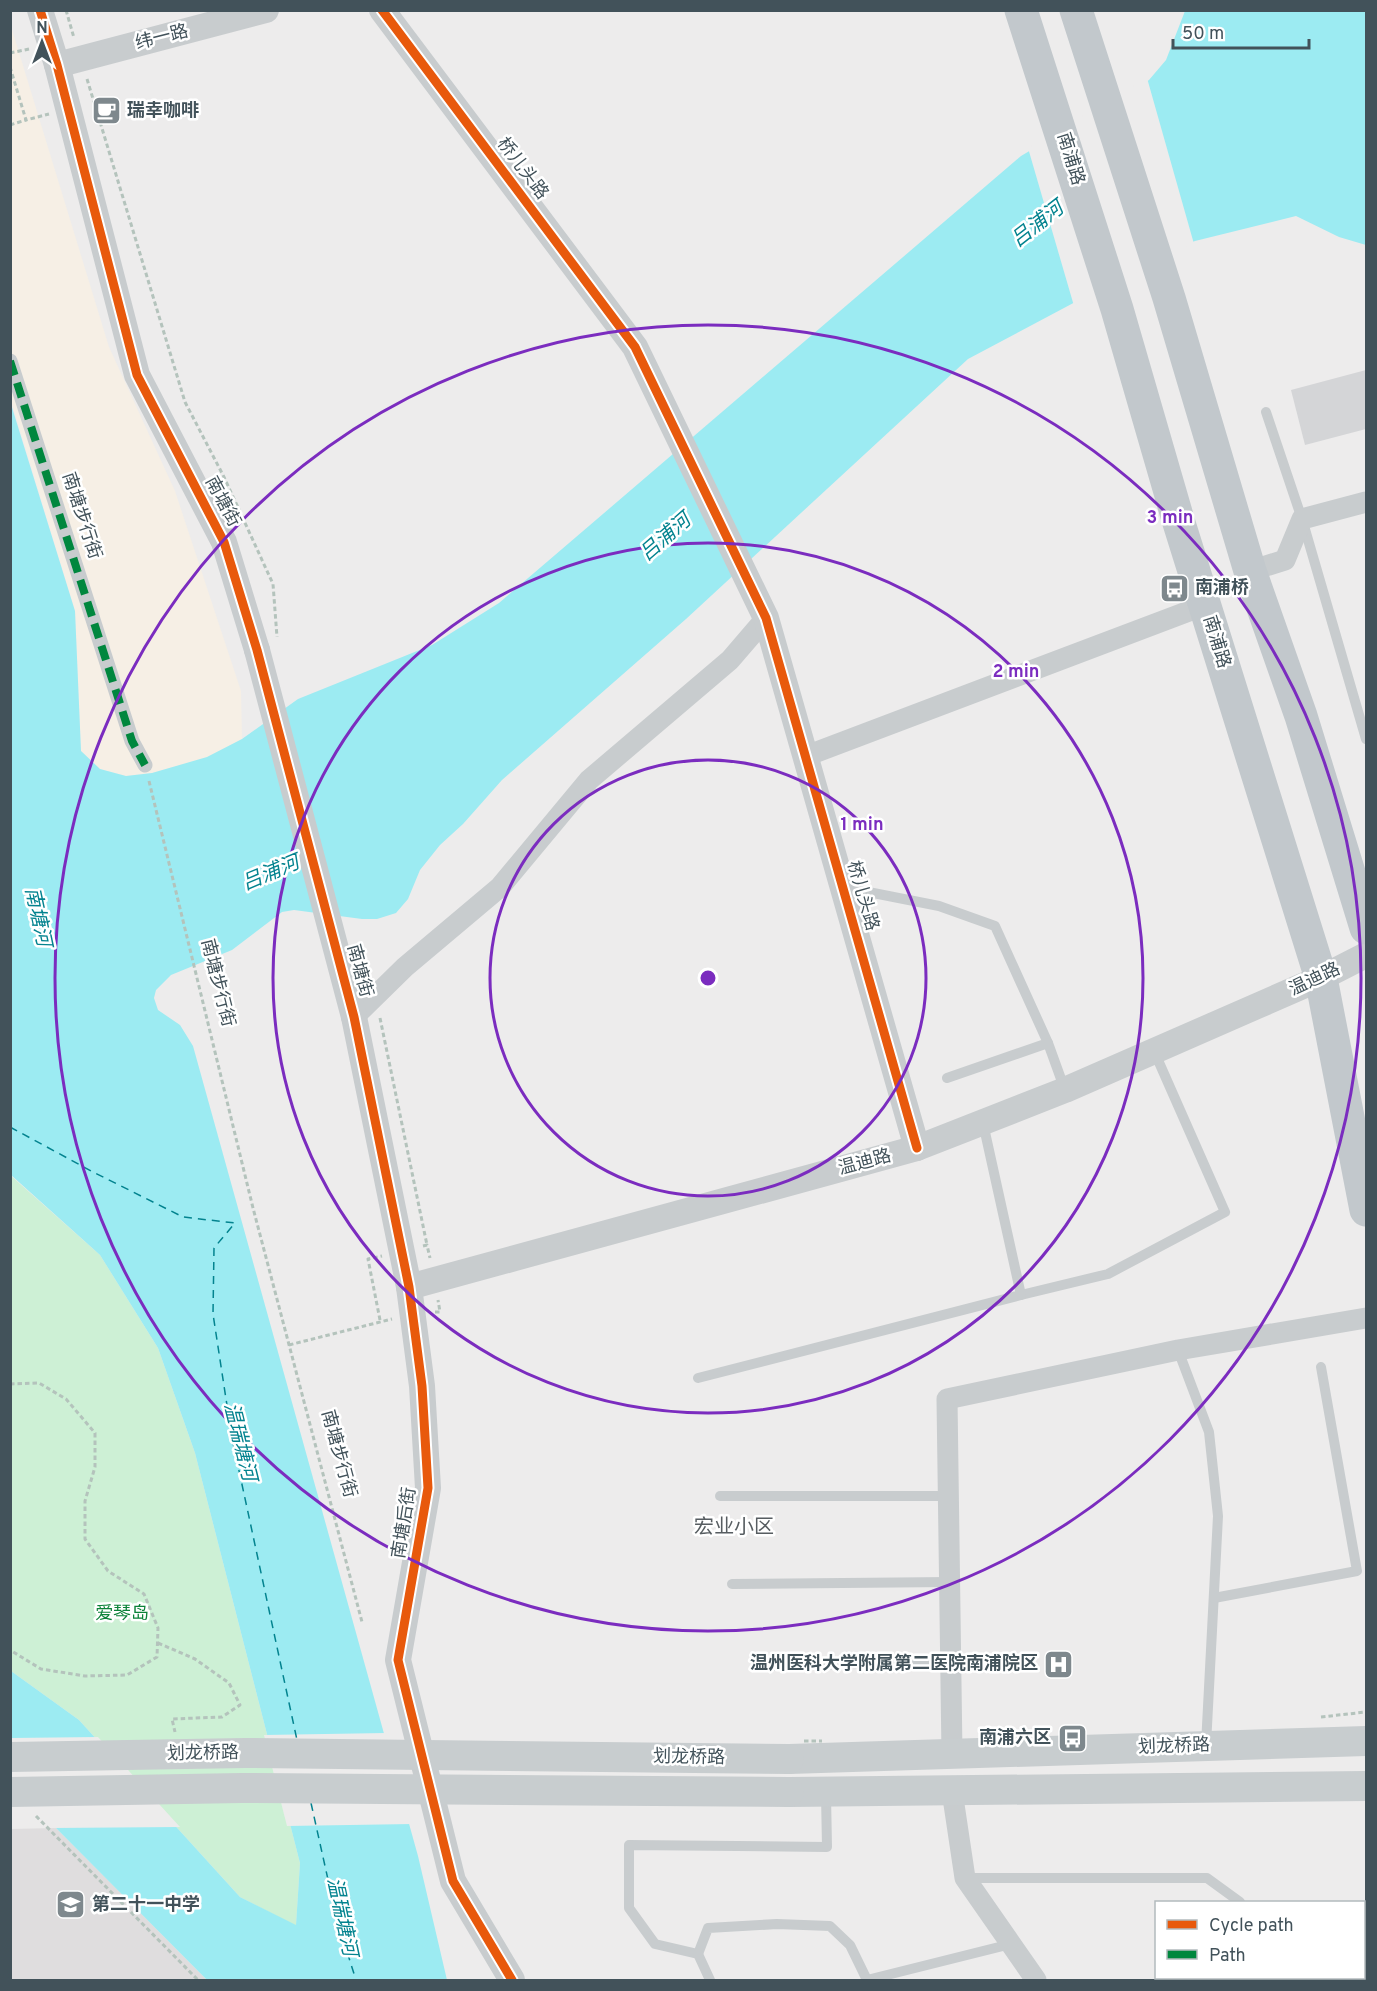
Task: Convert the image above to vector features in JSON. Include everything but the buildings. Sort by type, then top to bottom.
[{"type":"main road","name":"南浦路","points":[[1021,10],[1117,309],[1205,605],[1321,978],[1366,1210]]},
{"type":"main road","points":[[1076,10],[1169,298],[1250,572],[1301,716],[1366,928]]},
{"type":"main road","name":"划龙桥路","points":[[10,1757],[245,1753],[789,1759],[1366,1741]]},
{"type":"main road","name":"划龙桥路","points":[[10,1792],[242,1788],[826,1792],[1366,1786]]},
{"type":"street","name":"南塘街","points":[[40,10],[69,62],[68,109],[137,375],[224,542],[258,653],[354,1017]]},
{"type":"street","name":"纬一路","points":[[69,62],[266,10]]},
{"type":"street","name":"桥儿头路","points":[[382,10],[635,347],[766,618],[917,1148]]},
{"type":"street","name":"南塘步行街","points":[[10,361],[132,741],[145,765]]},
{"type":"street","points":[[1250,572],[1285,560],[1302,519],[1366,502]]},
{"type":"street","points":[[806,756],[1205,605]]},
{"type":"street","points":[[354,1017],[500,887],[589,780],[730,660],[766,618]]},
{"type":"street","name":"温迪路","points":[[410,1287],[917,1148],[1065,1090],[1154,1052],[1321,978],[1366,955]]},
{"type":"street","name":"南塘后街","points":[[354,1017],[410,1287],[422,1386],[428,1488],[398,1660],[453,1881],[512,1980]]},
{"type":"street","points":[[952,1754],[947,1399],[1178,1350],[1366,1318]]},
{"type":"street","points":[[952,1791],[965,1878],[1036,1980]]},
{"type":"lane","points":[[1266,412],[1302,519],[1366,739]]},
{"type":"lane","points":[[843,887],[939,906],[995,926],[1048,1043],[1065,1090]]},
{"type":"lane","points":[[947,1078],[1048,1043]]},
{"type":"lane","points":[[698,1378],[1108,1274],[1225,1212],[1154,1052]]},
{"type":"lane","points":[[983,1123],[1021,1295]]},
{"type":"lane","points":[[1178,1350],[1209,1432],[1218,1516],[1206,1746]]},
{"type":"lane","points":[[1214,1598],[1357,1571],[1321,1367]]},
{"type":"lane","points":[[720,1496],[949,1496]]},
{"type":"lane","points":[[732,1584],[950,1582]]},
{"type":"lane","points":[[757,1666],[951,1662]]},
{"type":"lane","points":[[698,1954],[655,1944],[629,1908],[629,1845],[828,1847],[826,1792]]},
{"type":"lane","points":[[965,1878],[1207,1878],[1239,1901]]},
{"type":"lane","points":[[710,1980],[698,1954],[708,1928],[777,1924],[830,1926],[850,1945],[867,1980],[1011,1944]]},
{"type":"path","points":[[66,10],[69,62],[94,102],[185,402],[224,477],[273,584],[278,651],[258,653]]},
{"type":"path","points":[[10,67],[26,120]]},
{"type":"path","points":[[10,125],[94,102]]},
{"type":"path","points":[[289,1345],[380,1320],[440,1312],[375,996]]},
{"type":"path","points":[[380,1320],[368,1260],[427,1245]]},
{"type":"path","points":[[10,1384],[39,1383],[66,1399],[95,1433],[95,1467],[85,1501],[85,1539],[108,1571],[144,1594],[158,1628],[157,1657],[127,1675],[85,1676],[41,1669],[10,1650]]},
{"type":"path","points":[[157,1643],[195,1659],[229,1683],[240,1705],[222,1717],[172,1719]]},
{"type":"path","points":[[32,1812],[198,1980]]},
{"type":"shaded area","points":[[10,23],[109,347],[175,491],[241,691],[242,739],[207,758],[152,773],[126,776],[100,769],[81,751],[75,611],[11,401]]},
{"type":"shaded area","name":"第二十一中学","points":[[56,1828],[207,1980],[11,1980],[10,1829]]},
{"type":"green space","name":"爱琴岛","points":[[10,1175],[100,1255],[158,1348],[195,1453],[300,1863],[296,1926],[240,1897],[79,1720],[11,1671]]},
{"type":"water","points":[[1185,11],[1366,11],[1366,245],[1339,237],[1296,216],[1195,241],[1175,249],[968,359],[686,619],[502,780],[463,824],[440,845],[420,870],[408,899],[396,913],[377,919],[362,919],[294,910],[282,912],[232,950],[171,975],[156,990],[154,998],[158,1010],[180,1025],[193,1046],[418,1856],[447,1980],[207,1980],[56,1828],[30,1794],[11,1776],[11,1671],[79,1720],[240,1897],[296,1925],[300,1863],[195,1453],[158,1348],[100,1255],[11,1175],[10,401],[75,611],[81,751],[100,769],[126,776],[152,773],[207,757],[242,739],[298,699],[432,645],[499,603],[1021,156],[1149,80],[1166,60]]},
{"type":"pier","points":[[1147,78],[1194,244],[1176,251],[1074,306],[1028,148]]},
{"type":"pier","points":[[386,1733],[412,1824],[287,1826],[264,1735]]},
{"type":"pier","points":[[98,1737],[180,1827],[52,1828],[28,1796],[10,1780],[11,1738]]},
{"type":"ferry route","points":[[10,1127],[183,1217],[235,1223],[214,1248],[213,1314],[232,1438],[297,1740]]},
{"type":"ferry route","points":[[311,1803],[337,1920],[356,1980]]},
{"type":"marked path","points":[[10,361],[132,741],[145,765]]},
{"type":"cycle path","points":[[40,10],[57,65],[137,375],[224,542],[257,650],[354,1017],[409,1287],[422,1386],[428,1488],[398,1660],[453,1881],[512,1980]]},
{"type":"cycle path","points":[[382,10],[635,347],[766,618],[917,1148]]},
{"type":"place","name":"瑞幸咖啡","points":[[106,111]]},
{"type":"place","name":"南浦桥","points":[[1174,588]]},
{"type":"place","name":"温州医科大学附属第二医院南浦院区","points":[[1059,1664]]},
{"type":"place","name":"南浦六区","points":[[1072,1738]]},
{"type":"place","name":"第二十一中学","points":[[71,1905]]},
{"type":"district","name":"宏业小区","points":[[734,1528]]},
{"type":"water label","name":"吕浦河","points":[[1038,225]]},
{"type":"water label","name":"吕浦河","points":[[666,538]]},
{"type":"water label","name":"吕浦河","points":[[271,874]]},
{"type":"water label","name":"南塘河","points":[[37,917]]},
{"type":"water label","name":"温瑞塘河","points":[[239,1442]]},
{"type":"water label","name":"温瑞塘河","points":[[341,1917]]}]
